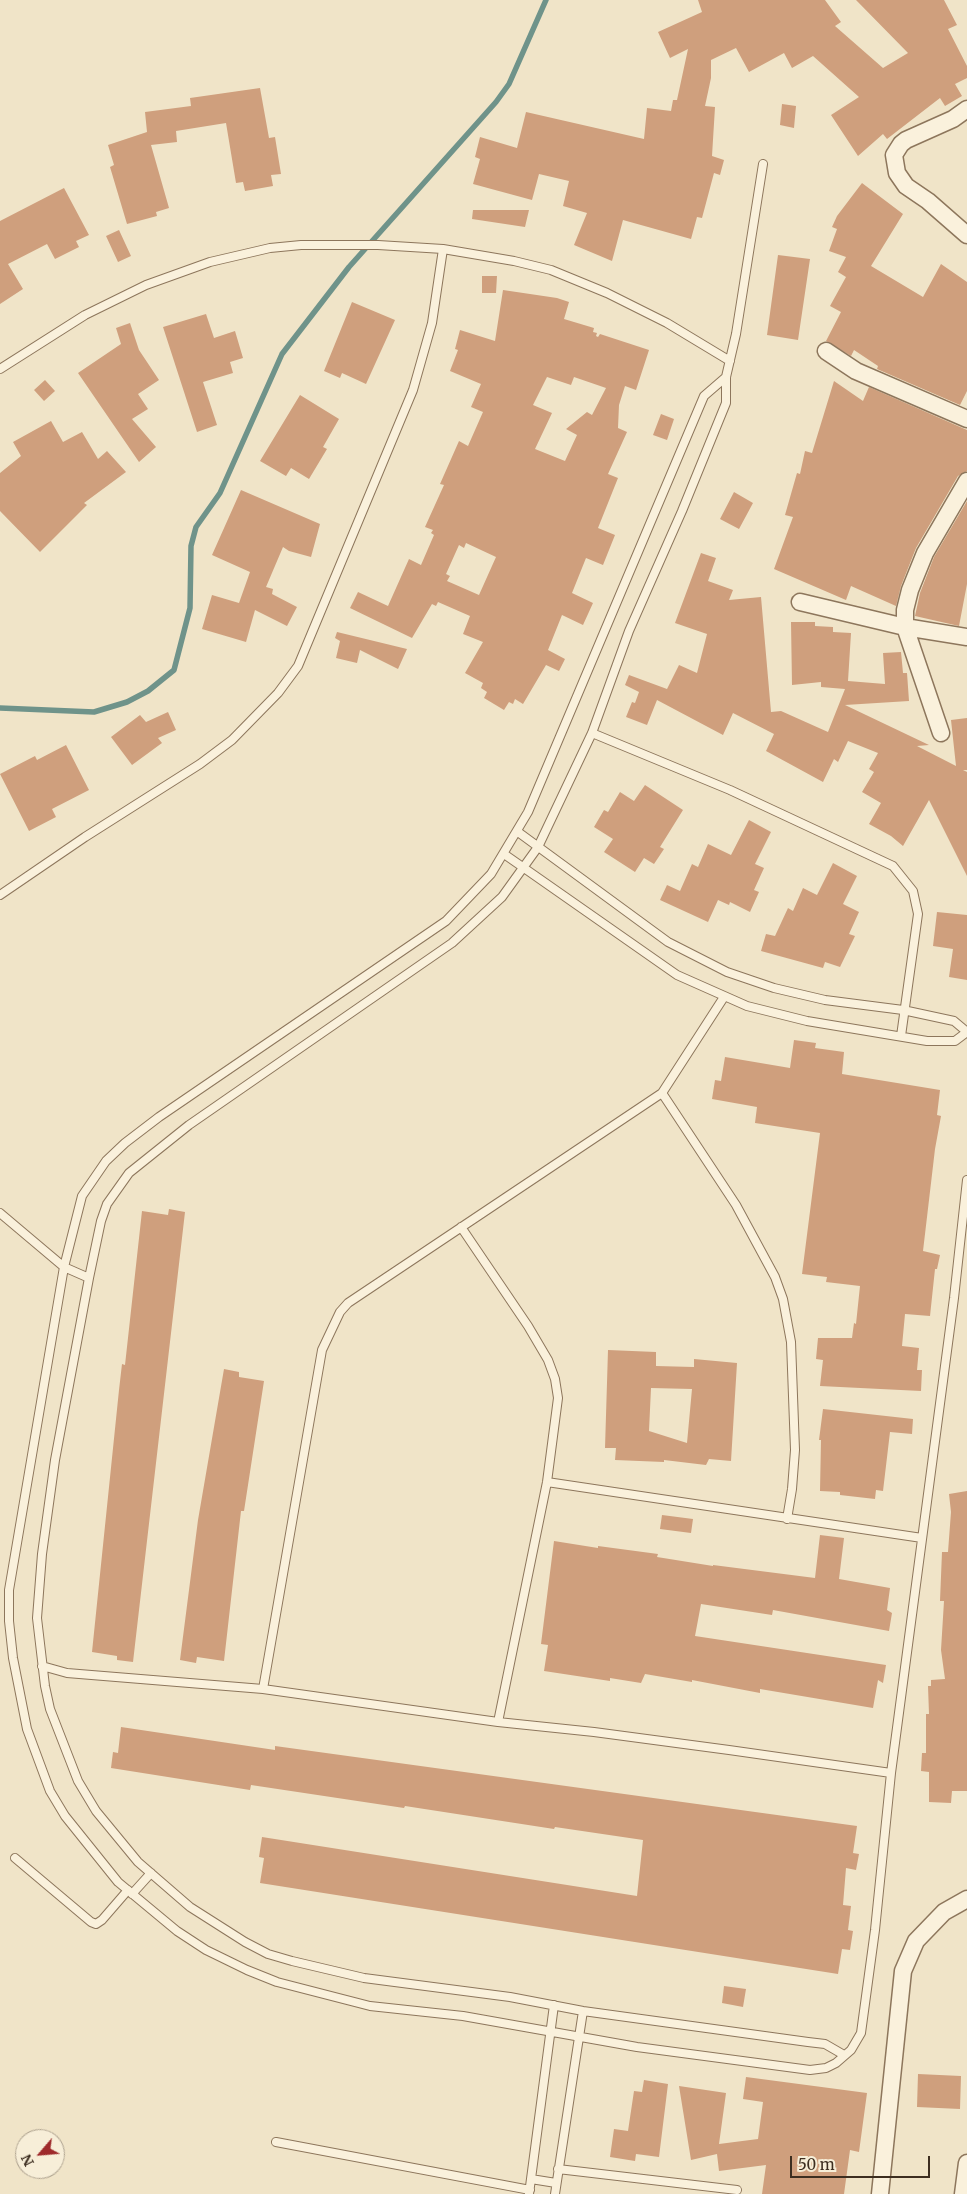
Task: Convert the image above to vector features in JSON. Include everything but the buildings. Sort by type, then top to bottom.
[{"type":"street","points":[[967,109],[953,119],[906,140],[897,148],[894,155],[897,173],[906,186],[928,201],[967,235]]},
{"type":"street","points":[[826,351],[856,371],[967,419]]},
{"type":"street","points":[[941,733],[905,627],[905,610],[922,560],[967,481]]},
{"type":"street","points":[[800,602],[905,627],[967,636]]},
{"type":"street","points":[[880,2194],[903,1971],[916,1941],[944,1912],[967,1899]]},
{"type":"street","points":[[963,2194],[967,2162]]},
{"type":"lane","points":[[763,164],[726,377],[726,403],[717,429],[629,631],[592,733],[538,847],[524,870],[491,908],[452,943],[237,1090],[129,1173],[107,1204],[101,1221],[89,1278],[55,1460],[42,1554],[37,1618],[42,1666],[50,1708],[78,1781],[96,1811],[118,1839],[151,1873],[190,1907],[220,1928],[276,1956],[364,1978],[816,2043],[834,2048],[844,2055]]},
{"type":"lane","points":[[0,369],[19,355],[101,307],[172,275],[210,262],[270,248],[301,245],[378,245],[443,249],[514,261],[580,282],[667,323],[730,361]]},
{"type":"lane","points":[[0,895],[85,837],[200,764],[232,740],[278,693],[298,666],[413,390],[432,323],[443,249]]},
{"type":"lane","points":[[726,377],[704,396],[556,749],[518,832],[472,896],[446,921],[159,1117],[106,1161],[82,1196],[64,1267],[39,1422],[14,1553],[9,1590],[8,1621],[17,1685],[27,1729],[50,1791],[65,1816],[94,1853],[130,1892],[177,1931],[206,1950],[277,1982],[370,2006],[463,2016],[580,2038],[810,2070],[826,2068],[844,2055],[856,2043],[861,2033],[875,1930],[891,1773],[967,1180]]},
{"type":"lane","points":[[592,733],[730,790],[893,866],[913,890],[918,914],[903,1010],[902,1036]]},
{"type":"lane","points":[[504,854],[524,870],[677,976],[724,997],[775,1015],[927,1041],[955,1041],[967,1032],[954,1021],[903,1010],[826,1000],[774,988],[727,972],[668,942],[518,832]]},
{"type":"lane","points":[[263,1689],[322,1350],[330,1330],[348,1303],[662,1093],[724,997]]},
{"type":"lane","points":[[662,1093],[736,1205],[774,1277],[783,1300],[791,1342],[795,1450],[792,1489],[787,1519]]},
{"type":"lane","points":[[0,1213],[64,1267],[89,1278]]},
{"type":"lane","points":[[461,1227],[528,1326],[548,1360],[555,1379],[558,1398],[547,1482],[498,1722]]},
{"type":"lane","points":[[547,1482],[922,1538]]},
{"type":"lane","points":[[42,1666],[67,1673],[263,1689],[498,1722],[604,1733],[891,1773]]},
{"type":"lane","points":[[15,1858],[91,1922],[96,1924],[151,1873]]},
{"type":"lane","points":[[276,2142],[529,2192],[554,2005]]},
{"type":"lane","points":[[555,2194],[583,2011]]},
{"type":"lane","points":[[558,2169],[737,2190]]},
{"type":"lane","points":[[531,2178],[556,2183]]},
{"type":"waterway","points":[[0,708],[94,712],[127,702],[148,691],[174,670],[190,608],[191,546],[196,527],[220,493],[282,354],[349,267],[496,102],[509,84],[546,0]]}]
